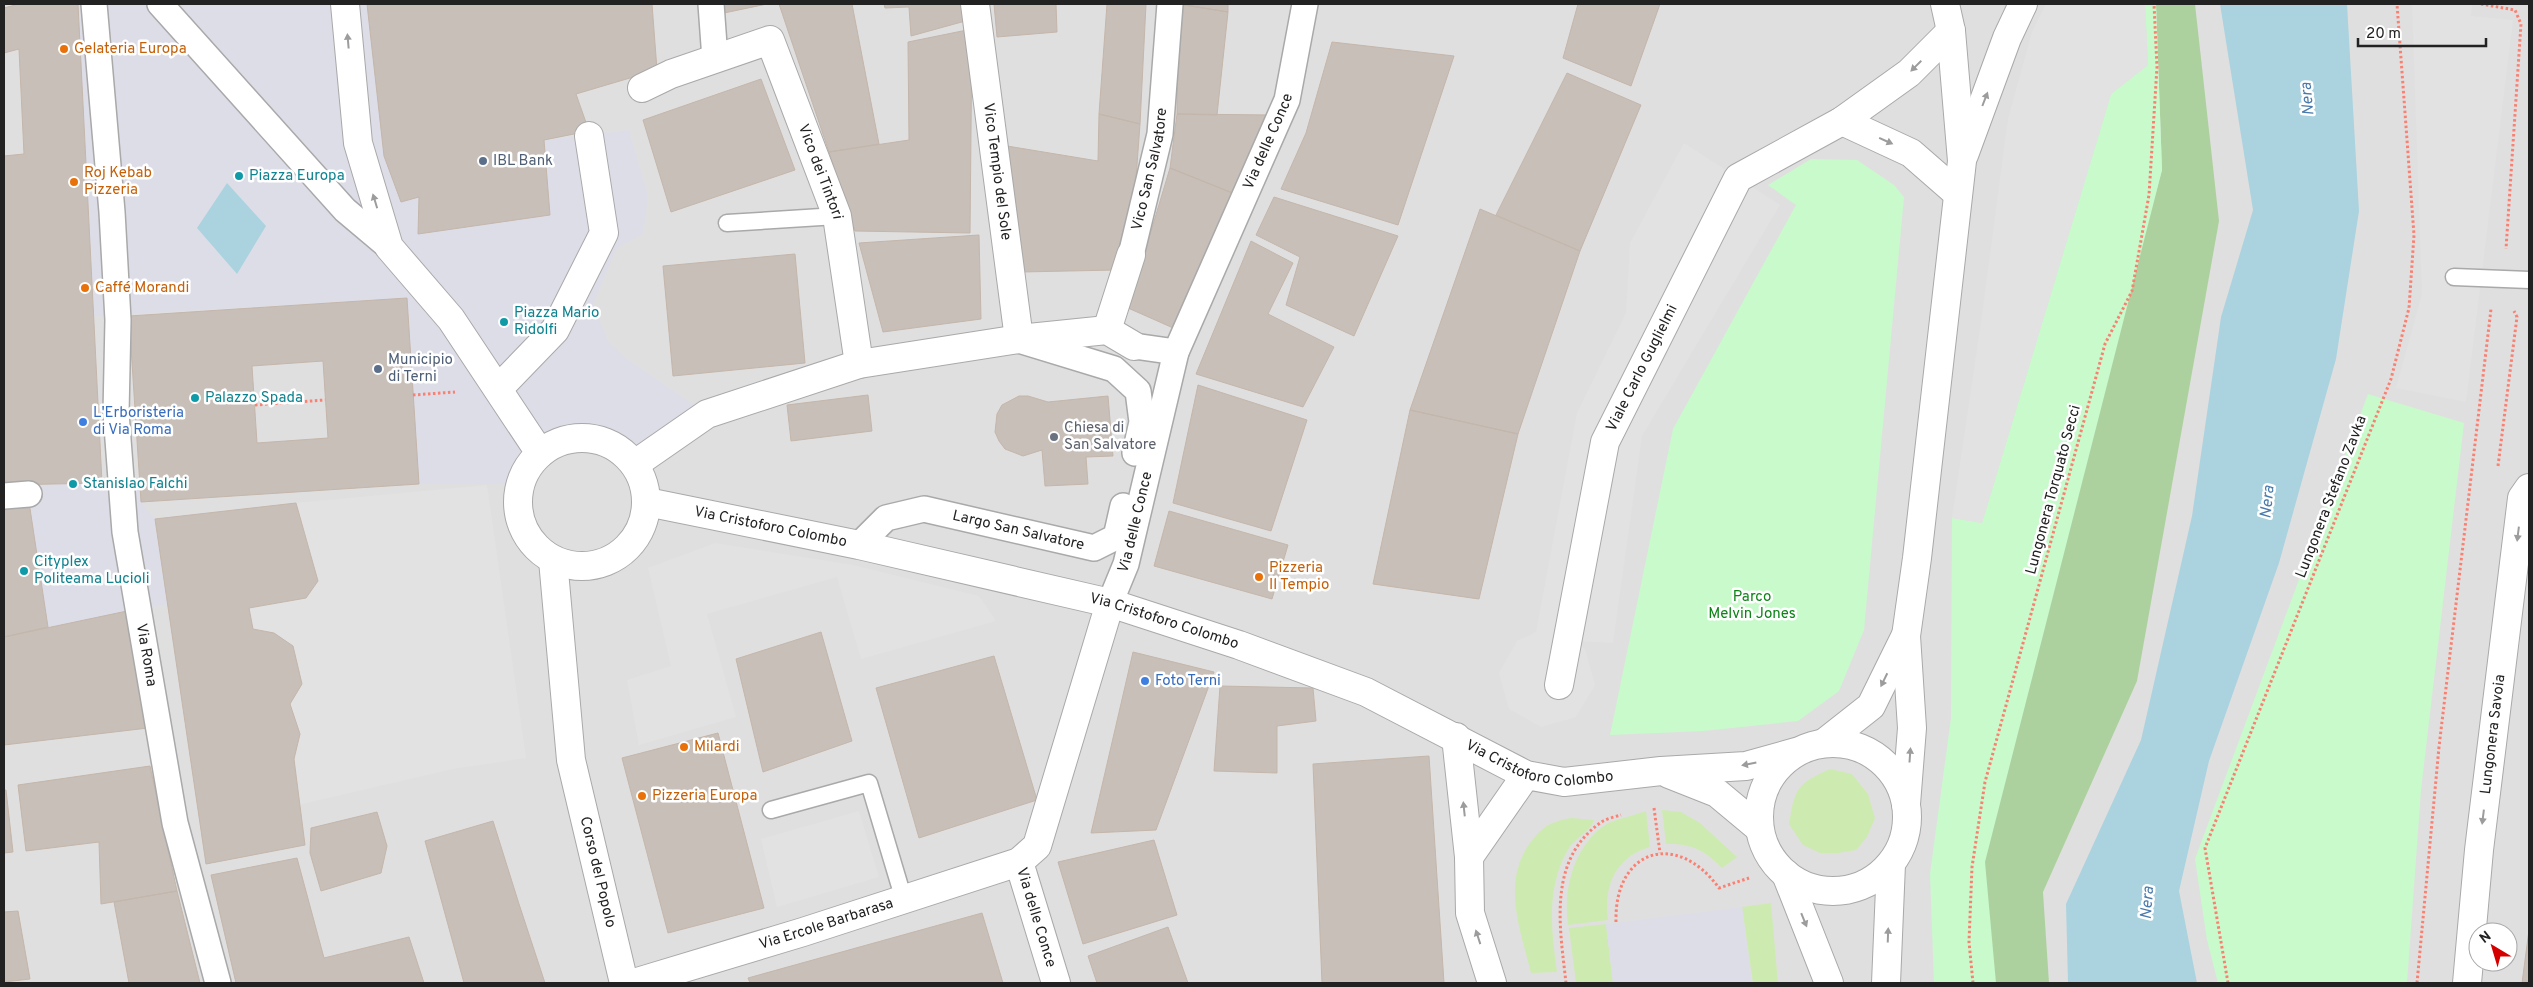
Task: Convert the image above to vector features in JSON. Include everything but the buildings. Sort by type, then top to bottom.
[{"type":"street","name":"Via Roma","points":[[94,4],[112,212],[118,320],[116,413],[125,532],[175,823],[218,983]]},
{"type":"street","points":[[160,4],[345,210],[390,248],[424,286],[450,319],[540,453]]},
{"type":"street","points":[[345,4],[358,143],[390,248]]},
{"type":"street","points":[[711,4],[715,59]]},
{"type":"street","name":"Vico Tempio del Sole","points":[[975,4],[1019,339]]},
{"type":"street","name":"Vico San Salvatore","points":[[1107,330],[1131,255],[1160,134],[1170,4]]},
{"type":"street","name":"Via delle Conce","points":[[1056,983],[1019,862],[1037,846],[1110,603],[1126,564],[1176,352],[1287,100],[1305,4]]},
{"type":"street","points":[[1906,804],[1899,782],[1886,764],[1868,751],[1846,743],[1824,743],[1796,752],[1779,766],[1766,785],[1759,806],[1759,828],[1769,854],[1786,874],[1806,887],[1829,891],[1852,889],[1873,879],[1891,864],[1901,846],[1907,825],[1906,804],[1912,728],[1906,636],[1917,558],[1962,161],[1951,32],[1945,4]]},
{"type":"street","points":[[1962,161],[2008,38],[2023,4]]},
{"type":"street","name":"Viale Carlo Guglielmi","points":[[1559,685],[1604,442],[1738,178],[1842,121],[1909,73],[1951,32]]},
{"type":"street","name":"Vico dei Tintori","points":[[642,88],[671,74],[770,40],[837,216],[859,364]]},
{"type":"street","points":[[1842,121],[1911,153],[1958,194]]},
{"type":"street","points":[[498,389],[555,330],[604,233],[589,136]]},
{"type":"street","points":[[1107,330],[1134,346],[1176,352]]},
{"type":"street","name":"Largo San Salvatore","points":[[635,464],[707,414],[859,364],[1019,339],[1107,330]]},
{"type":"street","name":"Largo San Salvatore","points":[[859,545],[886,518],[924,509],[1094,548],[1116,537],[1142,422],[1138,390],[1114,369],[1019,339]]},
{"type":"street","points":[[579,436],[601,440],[620,449],[635,464],[644,482],[647,502],[643,524],[632,543],[616,557],[596,565],[574,566],[553,560],[536,548],[524,530],[518,510],[519,489],[526,469],[540,453],[558,441],[579,436]]},
{"type":"street","name":"Lungonera Savoia","points":[[2467,983],[2479,850],[2522,498],[2529,488]]},
{"type":"street","points":[[4,496],[29,494]]},
{"type":"street","name":"Via Cristoforo Colombo","points":[[647,502],[859,545],[1110,603],[1239,645],[1366,692],[1526,774],[1564,782],[1661,771],[1746,766],[1796,752]]},
{"type":"street","name":"Corso del Popolo","points":[[553,560],[571,760],[624,983]]},
{"type":"street","points":[[1824,743],[1871,706],[1906,636]]},
{"type":"street","points":[[1456,737],[1469,858],[1470,913],[1492,983]]},
{"type":"street","name":"Via Cristoforo Colombo","points":[[1661,771],[1717,793],[1759,828]]},
{"type":"street","points":[[1469,858],[1526,774]]},
{"type":"street","name":"Via Ercole Barbarasa","points":[[634,983],[904,900],[1019,862]]},
{"type":"street","points":[[1886,983],[1891,864]]},
{"type":"street","points":[[1786,874],[1829,983]]},
{"type":"lane","points":[[727,223],[837,216]]},
{"type":"lane","points":[[2454,277],[2529,280]]},
{"type":"lane","points":[[771,810],[869,783],[904,900]]},
{"type":"path","name":"Lungonera Torquato Secci","points":[[1973,983],[1970,942],[1972,867],[1986,782],[2105,344],[2132,291],[2150,195],[2156,86],[2154,4]]},
{"type":"path","name":"Lungonera Stefano Zavka","points":[[2228,983],[2205,848],[2390,378],[2408,308],[2414,235],[2398,4]]},
{"type":"path","points":[[2416,983],[2439,747],[2491,304],[2504,279],[2521,24],[2515,10],[2481,4]]},
{"type":"path","points":[[255,405],[326,400]]},
{"type":"path","points":[[1653,803],[1660,853]]},
{"type":"path","points":[[1566,983],[1558,914],[1560,890],[1565,871],[1576,846],[1600,822],[1627,813]]},
{"type":"path","points":[[1616,922],[1616,906],[1621,885],[1633,869],[1648,856],[1660,853],[1681,855],[1700,866],[1719,888],[1753,876]]},
{"type":"shaded area","points":[[4,4],[2529,4],[2529,983],[4,983]]},
{"type":"shaded area","name":"Piazza Europa","points":[[78,4],[367,4],[384,156],[401,202],[419,197],[418,234],[550,215],[544,140],[629,130],[648,196],[643,234],[617,248],[593,304],[608,341],[627,359],[707,414],[646,456],[627,439],[604,429],[578,425],[554,433],[533,444],[518,463],[509,484],[419,484],[407,298],[94,316]]},
{"type":"shaded area","points":[[2046,4],[2145,4],[2148,65],[2111,94],[1982,523],[1952,518],[2008,119],[2032,32]]},
{"type":"shaded area","points":[[2412,4],[2472,4],[2471,16],[2513,20],[2466,402],[2396,388],[2422,294]]},
{"type":"shaded area","points":[[1684,143],[1780,205],[1642,436],[1613,643],[1577,641],[1585,649],[1595,685],[1576,717],[1541,727],[1509,709],[1499,673],[1517,641],[1536,632],[1577,413],[1626,313],[1630,243]]},
{"type":"shaded area","points":[[102,483],[140,486],[141,502],[155,519],[168,604],[48,627],[29,502],[29,485]]},
{"type":"shaded area","points":[[487,485],[526,758],[453,769],[298,805],[290,704],[302,684],[293,646],[274,633],[253,629],[249,608],[306,598],[318,581],[296,503]]},
{"type":"shaded area","points":[[715,543],[853,565],[979,596],[996,621],[861,659],[837,577],[707,614],[736,717],[639,745],[627,680],[671,666],[648,568]]},
{"type":"shaded area","points":[[859,811],[879,877],[777,907],[761,839]]},
{"type":"shaded area","points":[[1742,907],[1752,983],[1613,983],[1606,924]]},
{"type":"green space","points":[[2145,4],[2156,4],[2162,170],[1985,862],[1996,983],[1934,983],[1930,874],[1951,718],[1952,518],[1982,523],[2111,94],[2148,65]]},
{"type":"green space","points":[[2156,4],[2195,4],[2219,221],[2137,681],[2043,892],[2049,983],[1983,983],[1972,867],[2162,170]]},
{"type":"green space","name":"Parco Melvin Jones","points":[[1811,159],[1857,160],[1894,185],[1904,197],[1864,630],[1839,691],[1798,721],[1703,731],[1610,735],[1673,429],[1796,205],[1768,185]]},
{"type":"green space","points":[[2368,394],[2464,423],[2421,790],[2407,983],[2218,983],[2207,940],[2195,859]]},
{"type":"green space","points":[[1830,769],[1852,774],[1868,794],[1875,818],[1867,837],[1856,850],[1820,853],[1803,845],[1789,824],[1793,803],[1799,789],[1810,779]]},
{"type":"green space","points":[[1662,810],[1681,812],[1700,823],[1737,857],[1722,868],[1703,852],[1690,846],[1666,844]]},
{"type":"green space","points":[[1646,811],[1650,847],[1638,851],[1628,858],[1614,874],[1608,896],[1608,920],[1568,925],[1567,898],[1569,885],[1577,859],[1584,847],[1592,836],[1607,824]]},
{"type":"green space","points":[[1571,818],[1594,820],[1590,827],[1569,848],[1557,877],[1552,908],[1552,924],[1557,972],[1531,973],[1516,907],[1515,891],[1521,858],[1539,832],[1552,823]]},
{"type":"green space","points":[[1771,903],[1778,983],[1753,983],[1742,907]]},
{"type":"green space","points":[[1606,924],[1613,983],[1576,983],[1569,928]]},
{"type":"water","name":"Nera","points":[[2220,4],[2347,4],[2359,211],[2336,359],[2279,563],[2209,761],[2179,891],[2197,983],[2068,983],[2066,904],[2141,740],[2192,516],[2221,317],[2253,210]]},
{"type":"water","points":[[227,183],[266,226],[237,274],[197,228]]},
{"type":"place","name":"Gelateria Europa","points":[[64,49]]},
{"type":"place","name":"IBL Bank","points":[[483,161]]},
{"type":"place","name":"Piazza Europa","points":[[239,176]]},
{"type":"place","name":"Roj Kebab Pizzeria","points":[[74,182]]},
{"type":"place","name":"Caffé Morandi","points":[[85,288]]},
{"type":"place","name":"Piazza Mario Ridolfi","points":[[504,322]]},
{"type":"place","name":"Municipio di Terni","points":[[378,369]]},
{"type":"place","name":"Palazzo Spada","points":[[195,398]]},
{"type":"place","name":"L'Erboristeria di Via Roma","points":[[83,422]]},
{"type":"place","name":"Chiesa di San Salvatore","points":[[1054,437]]},
{"type":"place","name":"Stanislao Falchi","points":[[73,484]]},
{"type":"place","name":"Cityplex Politeama Lucioli","points":[[24,571]]},
{"type":"place","name":"Pizzeria Il Tempio","points":[[1259,577]]},
{"type":"place","name":"Foto Terni","points":[[1145,681]]},
{"type":"place","name":"Milardi","points":[[684,747]]},
{"type":"place","name":"Pizzeria Europa","points":[[642,796]]}]
